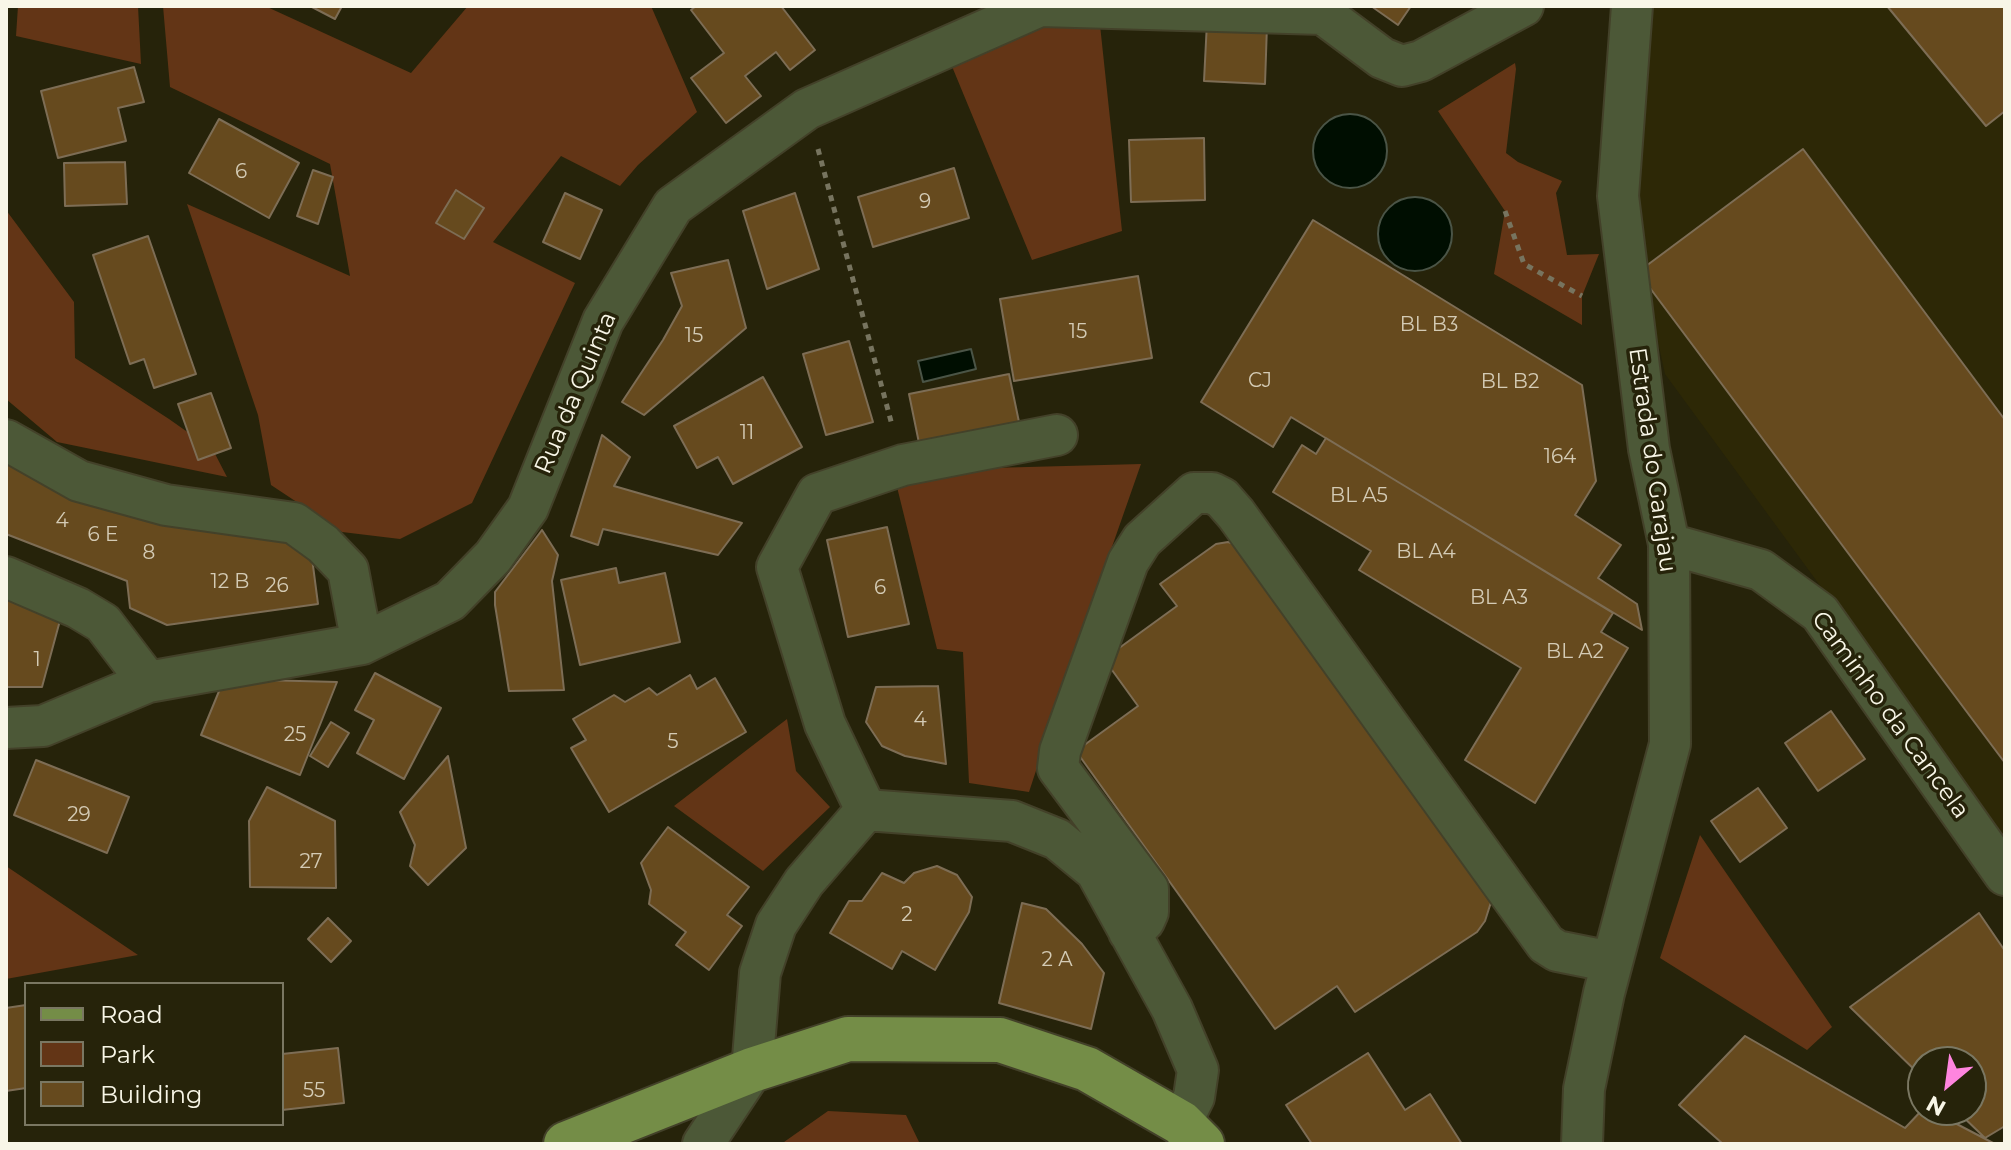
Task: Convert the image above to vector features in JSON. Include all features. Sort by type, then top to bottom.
[{"type":"main road","points":[[566,1144],[752,1070],[848,1039],[1000,1040],[1087,1069],[1192,1134]]},
{"type":"street","name":"Rua da Quinta","points":[[6,728],[43,726],[148,682],[362,644],[450,601],[493,557],[528,508],[603,321],[673,206],[807,109],[1040,6],[1324,10],[1382,58],[1402,66],[1421,61],[1523,6]]},
{"type":"street","name":"Estrada do Garajau","points":[[1582,1144],[1584,1089],[1612,962],[1670,744],[1669,544],[1649,449],[1618,196],[1632,6]]},
{"type":"street","points":[[866,810],[825,724],[777,567],[817,494],[903,465],[1057,435]]},
{"type":"street","points":[[6,440],[79,481],[166,505],[294,523],[323,544],[348,570],[362,644]]},
{"type":"street","points":[[1129,932],[1144,921],[1148,912],[1148,889],[1058,768],[1060,751],[1128,562],[1142,540],[1194,493],[1212,493],[1222,498],[1236,514],[1546,944],[1557,951],[1612,962]]},
{"type":"street","name":"Caminho da Cancela","points":[[1669,544],[1761,570],[1820,613],[2005,875]]},
{"type":"street","points":[[6,577],[78,608],[103,623],[148,682]]},
{"type":"street","points":[[866,810],[1012,821],[1057,839],[1096,871],[1172,1009],[1198,1070],[1192,1134]]},
{"type":"street","points":[[703,1144],[752,1070],[760,973],[776,925],[804,882],[866,810]]},
{"type":"path","points":[[807,109],[903,465]]},
{"type":"path","points":[[1505,211],[1524,264],[1582,296]]},
{"type":"shaded area","points":[[1636,6],[2005,6],[2005,838],[1665,374],[1630,214]]},
{"type":"shaded area","points":[[1350,114],[1364,117],[1376,125],[1384,137],[1387,151],[1384,165],[1376,177],[1364,185],[1350,188],[1336,185],[1324,177],[1316,165],[1313,151],[1316,137],[1324,125],[1336,117]]},
{"type":"shaded area","points":[[1415,197],[1429,200],[1441,208],[1449,220],[1452,234],[1449,248],[1441,260],[1429,268],[1415,271],[1401,268],[1389,260],[1381,248],[1378,234],[1381,220],[1389,208],[1401,200]]},
{"type":"shaded area","points":[[971,349],[976,369],[923,382],[918,361]]},
{"type":"green space","points":[[18,6],[138,6],[141,64],[16,36]]},
{"type":"green space","points":[[163,6],[265,6],[411,73],[468,6],[651,6],[697,112],[638,165],[620,186],[561,156],[493,242],[575,283],[472,503],[400,539],[342,532],[271,485],[258,415],[187,204],[350,276],[330,164],[170,87]]},
{"type":"green space","points":[[1100,25],[1122,231],[1032,260],[951,64],[1039,27]]},
{"type":"green space","points":[[1515,63],[1506,153],[1518,162],[1562,181],[1556,193],[1567,255],[1599,254],[1582,296],[1582,325],[1494,274],[1505,211],[1438,111]]},
{"type":"green space","points":[[6,210],[74,302],[75,358],[213,450],[227,477],[57,442],[6,399]]},
{"type":"green space","points":[[1141,464],[1029,792],[969,783],[963,652],[937,649],[897,487],[990,468]]},
{"type":"green space","points":[[787,719],[796,771],[830,807],[763,871],[674,806]]},
{"type":"green space","points":[[1700,835],[1832,1027],[1807,1050],[1660,958]]},
{"type":"green space","points":[[6,866],[138,955],[6,979]]},
{"type":"green space","points":[[828,1111],[906,1115],[920,1144],[784,1144]]},
{"type":"building","points":[[310,6],[342,6],[335,19]]},
{"type":"building","points":[[696,6],[781,6],[815,50],[790,70],[776,52],[745,76],[761,96],[726,123],[691,78],[724,53],[691,10]]},
{"type":"building","points":[[1371,6],[1411,6],[1398,25]]},
{"type":"building","points":[[1887,6],[2005,6],[2005,111],[1986,126]]},
{"type":"building","points":[[1207,22],[1267,25],[1265,84],[1204,81]]},
{"type":"building","points":[[134,67],[144,102],[118,108],[126,141],[58,158],[41,91]]},
{"type":"building","points":[[219,119],[299,163],[269,218],[189,173]]},
{"type":"building","points":[[1204,138],[1205,200],[1131,202],[1129,140]]},
{"type":"building","points":[[1803,149],[2005,420],[2005,763],[1638,272]]},
{"type":"building","points":[[125,162],[127,204],[65,206],[64,163]]},
{"type":"building","points":[[954,168],[969,218],[873,247],[858,197]]},
{"type":"building","points":[[313,170],[333,177],[318,224],[297,216]]},
{"type":"building","points":[[456,190],[484,208],[464,239],[436,223]]},
{"type":"building","points":[[565,193],[602,210],[580,259],[543,242]]},
{"type":"building","points":[[795,193],[819,269],[767,289],[743,211]]},
{"type":"building","points":[[1313,220],[1582,385],[1596,481],[1575,515],[1621,545],[1598,578],[1637,604],[1642,630],[1291,417],[1273,447],[1201,402]]},
{"type":"building","points":[[148,236],[196,374],[154,388],[144,359],[130,364],[93,255]]},
{"type":"building","points":[[728,260],[746,328],[644,415],[622,402],[682,306],[671,273]]},
{"type":"building","points":[[1138,276],[1152,358],[1014,381],[1000,299]]},
{"type":"building","points":[[849,341],[873,422],[826,435],[803,354]]},
{"type":"building","points":[[1009,374],[1019,422],[919,443],[909,394]]},
{"type":"building","points":[[763,377],[802,447],[733,484],[718,457],[697,468],[674,426]]},
{"type":"building","points":[[211,393],[231,448],[198,460],[178,404]]},
{"type":"building","points":[[602,435],[630,457],[614,486],[742,523],[718,555],[603,529],[598,545],[571,536]]},
{"type":"building","points":[[1326,438],[1613,613],[1601,632],[1628,648],[1535,803],[1465,760],[1521,668],[1359,570],[1371,551],[1273,492],[1302,445],[1316,454]]},
{"type":"building","points":[[6,458],[274,532],[312,558],[318,604],[167,625],[130,608],[127,581],[6,534]]},
{"type":"building","points":[[887,527],[909,624],[848,637],[827,540]]},
{"type":"building","points":[[542,530],[558,555],[552,581],[564,690],[509,691],[495,592]]},
{"type":"building","points":[[1228,542],[1237,545],[1492,899],[1485,921],[1477,932],[1355,1012],[1337,986],[1275,1029],[1076,751],[1138,706],[1104,659],[1177,606],[1160,584],[1216,544]]},
{"type":"building","points":[[616,568],[619,583],[665,573],[680,642],[580,665],[561,580]]},
{"type":"building","points":[[6,597],[62,613],[42,687],[6,687]]},
{"type":"building","points":[[375,673],[441,708],[404,779],[357,753],[374,720],[355,710]]},
{"type":"building","points":[[690,675],[697,689],[715,678],[746,732],[609,812],[571,748],[586,740],[573,719],[614,695],[625,702],[649,688],[657,695]]},
{"type":"building","points":[[224,679],[337,682],[300,775],[201,735]]},
{"type":"building","points":[[938,686],[946,764],[905,756],[882,746],[866,722],[876,687]]},
{"type":"building","points":[[1831,711],[1865,759],[1818,791],[1785,743]]},
{"type":"building","points":[[331,722],[349,733],[328,767],[310,756]]},
{"type":"building","points":[[448,756],[466,848],[428,885],[410,866],[415,845],[400,812]]},
{"type":"building","points":[[36,760],[129,797],[107,853],[14,815]]},
{"type":"building","points":[[267,787],[335,821],[336,888],[250,887],[249,821]]},
{"type":"building","points":[[1758,788],[1787,828],[1740,862],[1711,821]]},
{"type":"building","points":[[668,827],[749,887],[727,915],[742,926],[709,970],[676,945],[686,932],[649,904],[651,890],[641,863]]},
{"type":"building","points":[[937,866],[957,875],[972,897],[969,912],[935,970],[902,951],[892,969],[830,933],[849,901],[862,901],[882,873],[904,883],[914,873]]},
{"type":"building","points":[[1022,903],[1046,909],[1082,944],[1104,973],[1091,1029],[999,1003]]},
{"type":"building","points":[[1979,913],[2005,951],[2005,1126],[1985,1138],[1973,1126],[1987,1126],[1987,1046],[1907,1046],[1907,1062],[1850,1007]]},
{"type":"building","points":[[328,918],[351,941],[331,962],[308,939]]},
{"type":"building","points":[[24,1005],[24,1088],[6,1091],[6,1008]]},
{"type":"building","points":[[1745,1036],[1905,1128],[1961,1126],[1995,1144],[1723,1144],[1679,1105]]},
{"type":"building","points":[[338,1048],[344,1103],[284,1110],[284,1054]]},
{"type":"building","points":[[1368,1053],[1405,1110],[1430,1094],[1462,1144],[1312,1144],[1286,1105]]}]
